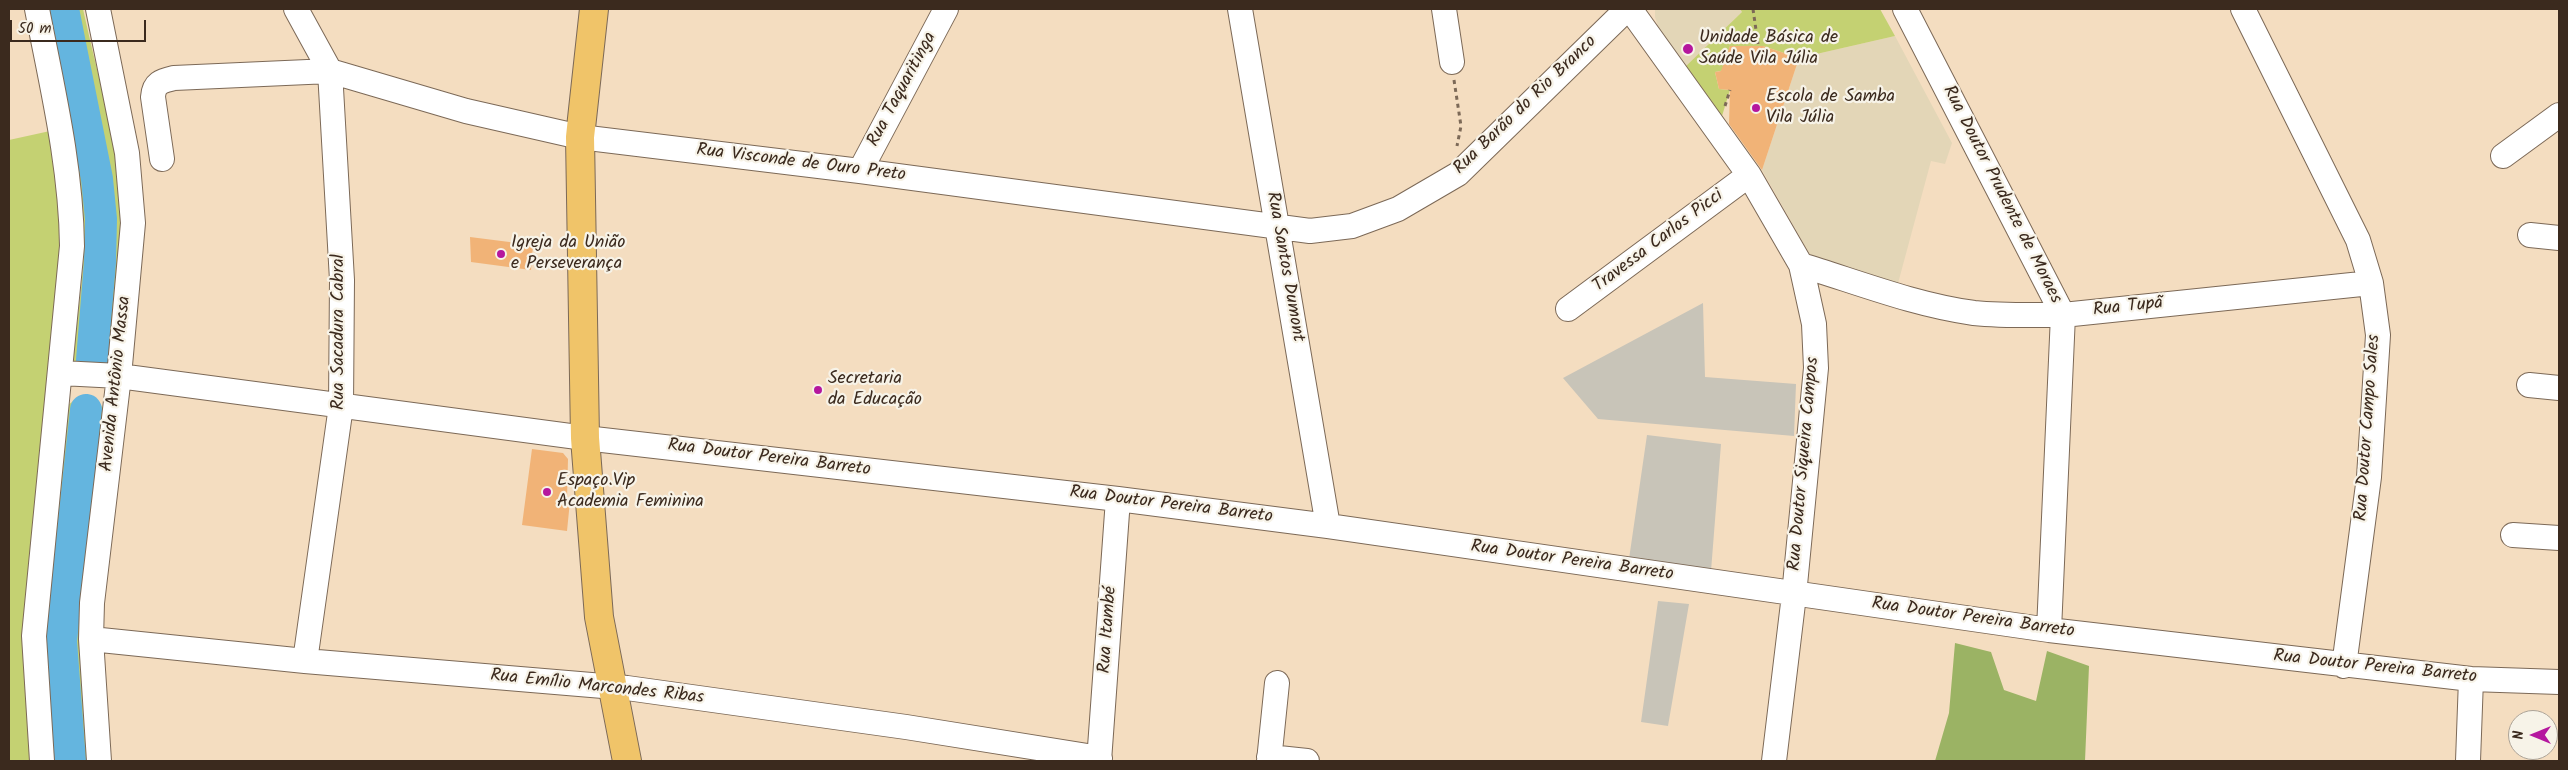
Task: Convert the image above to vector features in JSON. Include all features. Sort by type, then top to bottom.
[{"type":"main road","points":[[594,9],[580,137],[585,438],[599,617],[611,687],[627,761]]},
{"type":"street","points":[[37,9],[67,164],[72,206],[72,246],[61,372],[34,636],[42,761]]},
{"type":"street","name":"Avenida Antônio Massa","points":[[98,9],[127,153],[133,223],[119,376],[92,603],[92,639],[99,761]]},
{"type":"street","name":"Rua Sacadura Cabral","points":[[296,9],[330,71],[342,280],[341,406],[305,661]]},
{"type":"street","name":"Rua Taquaritinga","points":[[860,171],[946,9]]},
{"type":"street","name":"Rua Santos Dumont","points":[[1240,9],[1328,526]]},
{"type":"street","points":[[1444,9],[1452,62]]},
{"type":"street","name":"Rua Barão do Rio Branco","points":[[1277,226],[1310,231],[1352,226],[1398,208],[1458,174],[1628,9]]},
{"type":"street","name":"Rua Doutor Siqueira Campos","points":[[1628,9],[1749,175],[1800,265],[1814,324],[1816,368],[1794,595],[1774,761]]},
{"type":"street","name":"Rua Doutor Prudente de Moraes","points":[[1905,9],[2063,315],[2049,630]]},
{"type":"street","name":"Rua Doutor Campo Sales","points":[[2242,9],[2358,240],[2371,283],[2378,335],[2369,477],[2344,666]]},
{"type":"street","name":"Rua Visconde de Ouro Preto","points":[[162,159],[153,97],[154,89],[160,81],[174,78],[330,71],[466,111],[580,137],[860,171],[1277,226]]},
{"type":"street","points":[[2503,156],[2559,115]]},
{"type":"street","name":"Travessa Carlos Picci","points":[[1568,309],[1749,175]]},
{"type":"street","points":[[2530,234],[2559,238]]},
{"type":"street","name":"Rua Tupã","points":[[1800,265],[1937,306],[1976,313],[2063,315],[2371,283]]},
{"type":"street","name":"Rua Doutor Pereira Barreto","points":[[61,372],[119,376],[585,438],[1118,499],[1328,526],[1794,595],[2049,630],[2344,666],[2471,679],[2559,682]]},
{"type":"street","points":[[2529,384],[2559,388]]},
{"type":"street","name":"Rua Itambé","points":[[1100,760],[1118,499]]},
{"type":"street","points":[[2513,535],[2559,538]]},
{"type":"street","name":"Rua Emílio Marcondes Ribas","points":[[92,639],[305,661],[611,687],[906,727],[1100,760]]},
{"type":"street","points":[[2468,761],[2471,679]]},
{"type":"street","points":[[1277,684],[1269,759],[1307,761]]},
{"type":"path","points":[[1753,9],[1758,44]]},
{"type":"path","points":[[1452,62],[1461,126],[1456,151],[1458,174]]},
{"type":"path","points":[[1724,107],[1730,90]]},
{"type":"shaded area","name":"Unidade Básica de Saúde Vila Júlia","points":[[1655,9],[1740,9],[1742,12],[1686,66],[1660,32],[1655,17]]},
{"type":"shaded area","points":[[1895,36],[1952,143],[1945,164],[1931,161],[1897,287],[1815,258],[1809,253],[1762,170],[1799,58]]},
{"type":"shaded area","points":[[1703,303],[1705,377],[1796,384],[1794,436],[1598,419],[1563,378]]},
{"type":"shaded area","points":[[1647,435],[1721,444],[1711,571],[1629,559]]},
{"type":"shaded area","points":[[1658,601],[1689,604],[1668,726],[1641,722]]},
{"type":"green space","points":[[43,9],[83,9],[114,145],[120,191],[122,234],[110,365],[73,362],[83,270],[83,214],[71,136]]},
{"type":"green space","points":[[1740,9],[1880,9],[1895,36],[1799,58],[1763,46],[1730,46],[1724,64],[1725,70],[1715,72],[1719,89],[1730,90],[1722,116],[1686,66],[1742,12]]},
{"type":"green space","points":[[50,131],[63,231],[51,379],[24,615],[23,645],[32,761],[9,761],[9,140]]},
{"type":"green space","points":[[85,397],[92,399],[105,409],[88,761],[53,761],[43,635],[68,405],[76,399]]},
{"type":"green space","points":[[1955,643],[1991,652],[2004,690],[2036,701],[2047,651],[2089,666],[2085,761],[1935,761],[1949,713]]},
{"type":"building","name":"Escola de Samba Vila Júlia","points":[[1730,46],[1763,46],[1799,58],[1762,170],[1729,124],[1730,90],[1719,89],[1715,72],[1721,71]]},
{"type":"building","name":"Igreja da União e Perseverança","points":[[470,237],[533,245],[531,270],[471,262]]},
{"type":"building","name":"Espaço.Vip Academia Feminina","points":[[532,449],[563,453],[568,459],[567,500],[570,501],[567,531],[522,525]]},
{"type":"waterway","points":[[63,9],[97,179],[101,219],[100,262],[92,360]]},
{"type":"waterway","points":[[70,761],[61,641],[86,410]]},
{"type":"place","name":"Unidade Básica de Saúde Vila Júlia","points":[[1688,49]]},
{"type":"place","name":"Escola de Samba Vila Júlia","points":[[1756,108]]},
{"type":"place","name":"Igreja da União e Perseverança","points":[[501,254]]},
{"type":"place","name":"Secretaria da Educação","points":[[818,390]]},
{"type":"place","name":"Espaço.Vip Academia Feminina","points":[[547,492]]}]
